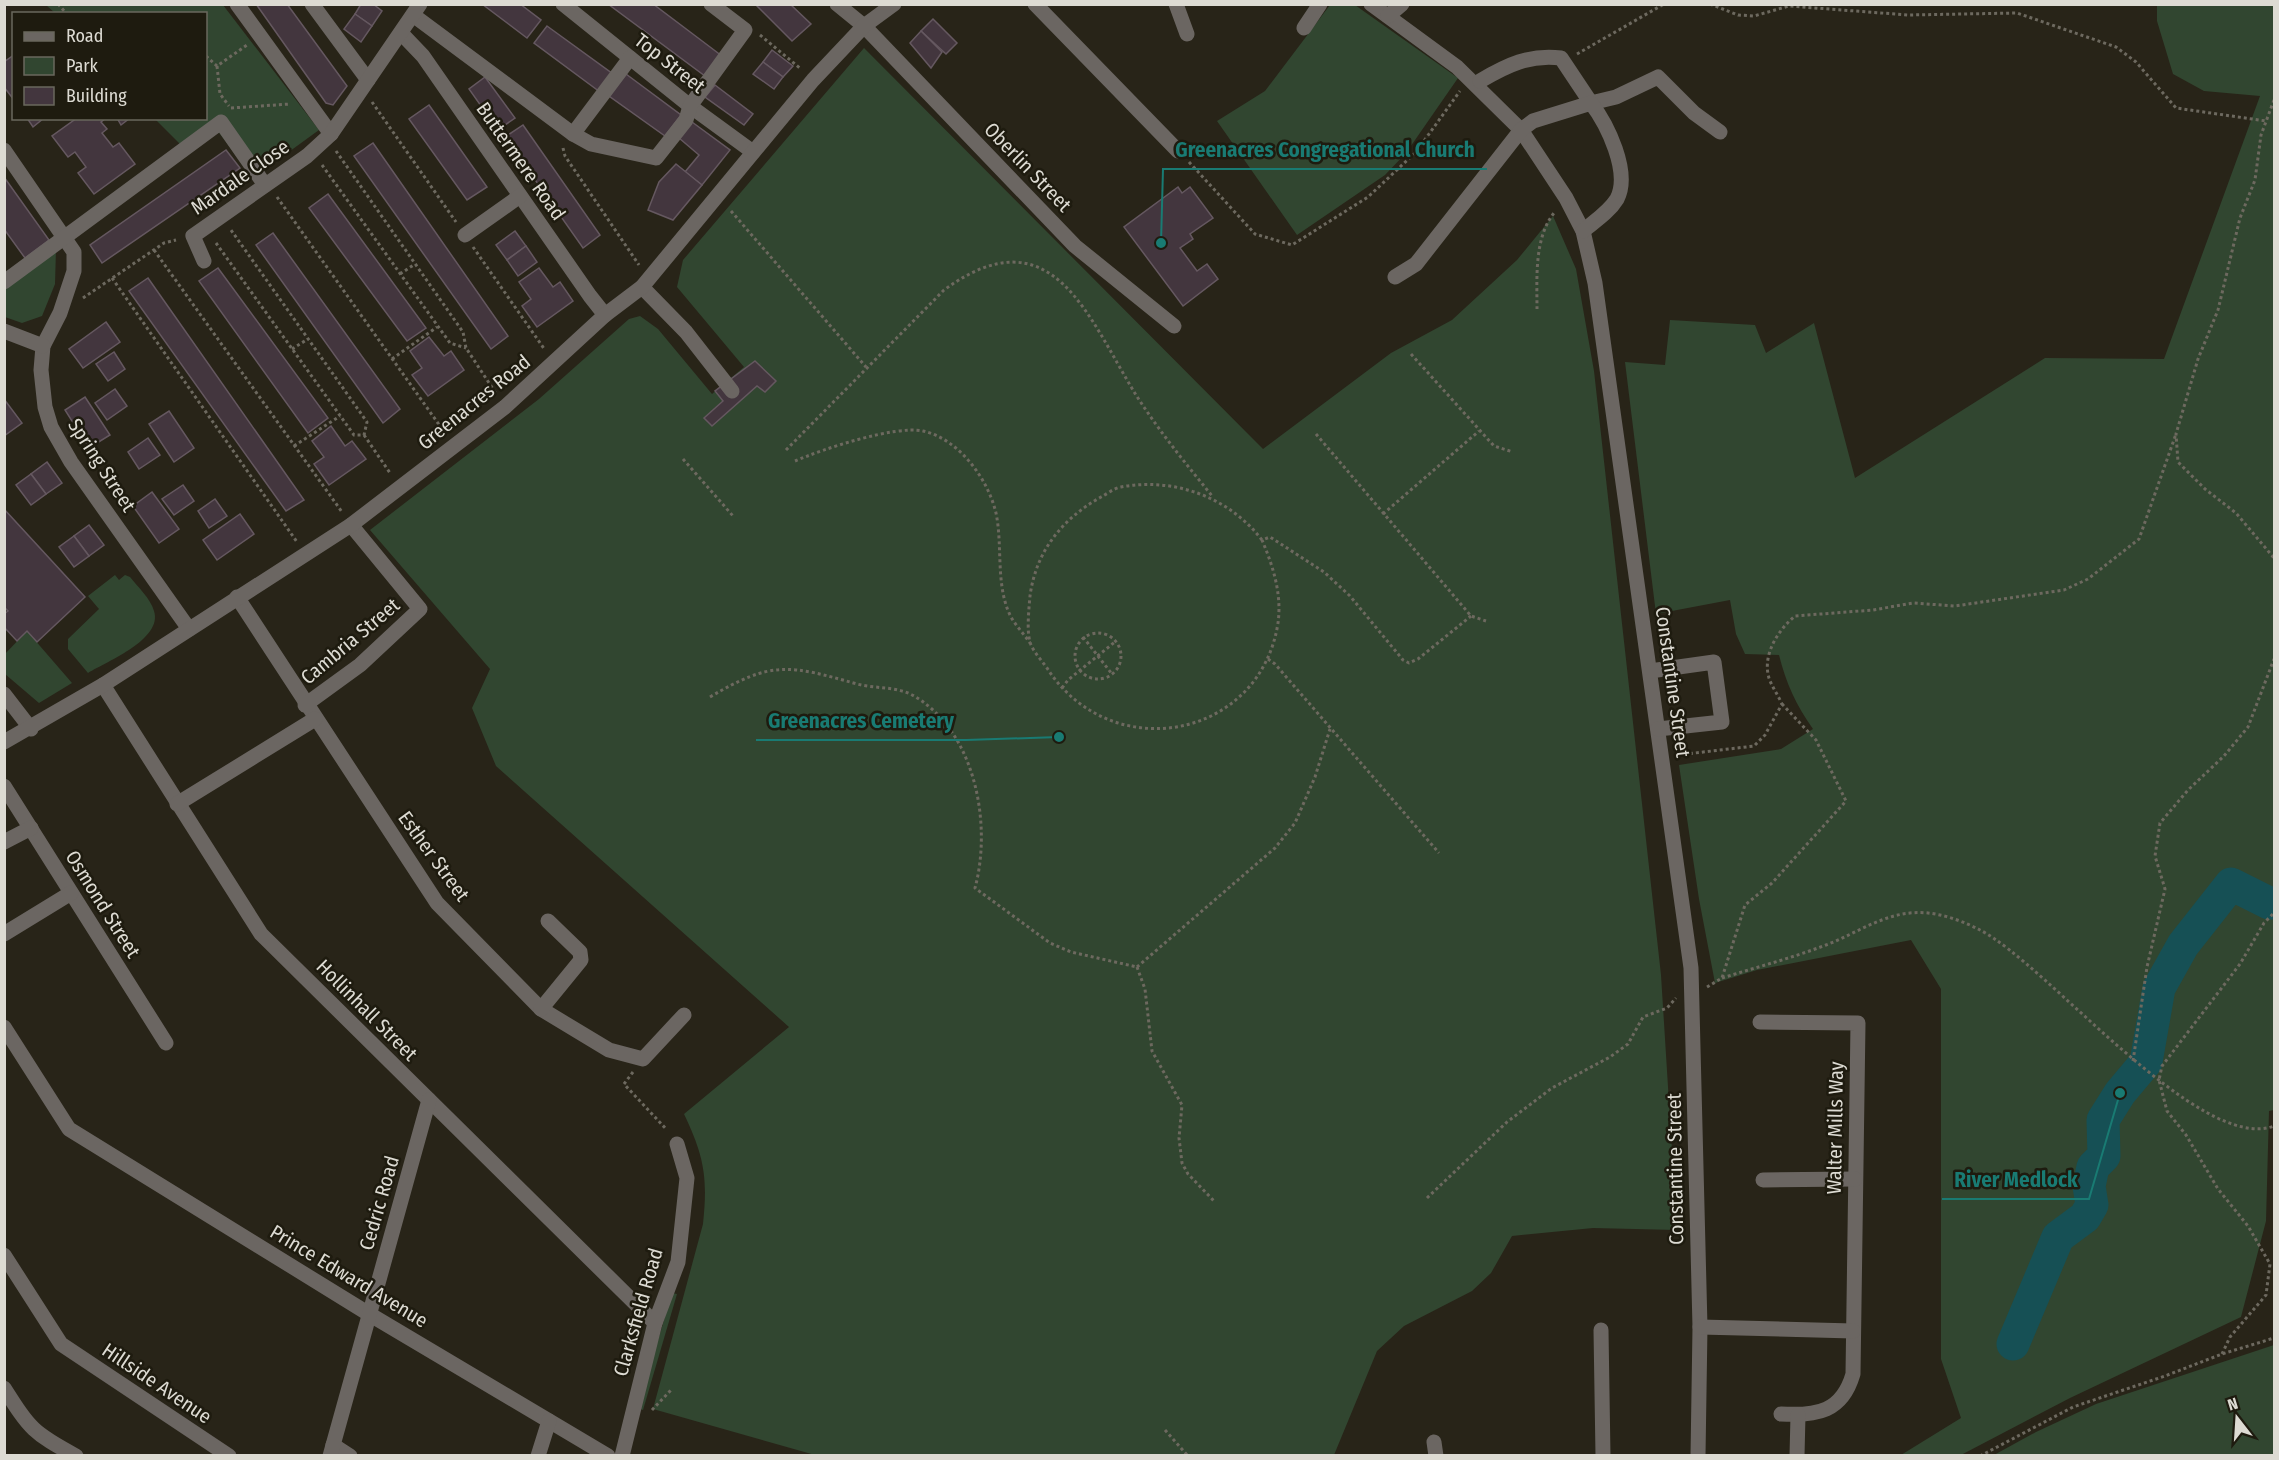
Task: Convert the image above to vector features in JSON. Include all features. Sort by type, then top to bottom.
[{"type":"street","points":[[237,4],[329,136]]},
{"type":"street","points":[[312,4],[368,80]]},
{"type":"street","name":"Top Street","points":[[563,4],[690,106],[753,152]]},
{"type":"street","points":[[416,10],[573,134],[591,144],[656,158],[686,120],[690,106],[745,30],[711,4]]},
{"type":"street","name":"Oberlin Street","points":[[837,4],[864,26],[1075,246],[1174,326]]},
{"type":"street","name":"Greenacres Road","points":[[4,742],[31,729],[103,685],[351,525],[505,407],[605,315],[646,282],[813,80],[864,26],[894,4]]},
{"type":"street","points":[[1035,4],[1178,151]]},
{"type":"street","points":[[1176,4],[1187,34]]},
{"type":"street","points":[[1304,28],[1320,4]]},
{"type":"street","name":"Constantine Street","points":[[1371,4],[1474,80],[1521,130],[1566,198],[1583,231],[1595,283],[1691,968],[1700,1327],[1698,1455]]},
{"type":"street","points":[[1388,16],[1402,4]]},
{"type":"street","name":"Mardale Close","points":[[204,261],[199,232],[312,151],[329,136],[416,10]]},
{"type":"street","name":"Buttermere Road","points":[[401,33],[423,56],[605,315]]},
{"type":"street","points":[[1474,80],[1509,64],[1541,55],[1561,57],[1602,117],[1614,145],[1621,172],[1618,197],[1607,211],[1583,231]]},
{"type":"street","points":[[573,134],[630,58]]},
{"type":"street","points":[[1395,277],[1416,264],[1521,130],[1533,121],[1616,97],[1658,77],[1694,112],[1719,132]]},
{"type":"street","points":[[7,274],[66,236],[221,115],[266,184]]},
{"type":"street","name":"Spring Street","points":[[4,150],[75,252],[74,271],[60,313],[43,346],[42,386],[51,427],[71,462],[189,629]]},
{"type":"street","points":[[465,235],[520,196]]},
{"type":"street","points":[[646,282],[732,392]]},
{"type":"street","points":[[4,331],[43,346]]},
{"type":"street","name":"Cambria Street","points":[[305,705],[360,665],[420,609],[351,525]]},
{"type":"street","name":"Esther Street","points":[[237,597],[305,705],[437,903],[541,1009],[609,1050],[643,1059]]},
{"type":"street","points":[[1650,671],[1714,662],[1722,723],[1658,729]]},
{"type":"street","name":"Hollinhall Street","points":[[103,685],[261,934],[655,1323]]},
{"type":"street","points":[[4,694],[31,729]]},
{"type":"street","points":[[177,804],[315,719]]},
{"type":"street","name":"Osmond Street","points":[[4,786],[166,1043]]},
{"type":"street","points":[[4,842],[31,828]]},
{"type":"street","points":[[4,934],[70,893]]},
{"type":"street","points":[[541,1009],[581,960],[580,952],[548,921]]},
{"type":"street","points":[[643,1059],[684,1015]]},
{"type":"street","name":"Walter Mills Way","points":[[1760,1022],[1858,1023],[1854,1374],[1849,1390],[1841,1401],[1829,1407],[1798,1415],[1781,1414]]},
{"type":"street","name":"Prince Edward Avenue","points":[[4,1027],[69,1130],[369,1314],[608,1455]]},
{"type":"street","name":"Cedric Road","points":[[331,1450],[429,1100]]},
{"type":"street","name":"Clarksfield Road","points":[[622,1455],[655,1323],[678,1262],[687,1178],[677,1144]]},
{"type":"street","points":[[1763,1180],[1856,1179]]},
{"type":"street","name":"Hillside Avenue","points":[[4,1254],[61,1344],[229,1455]]},
{"type":"street","points":[[1700,1327],[1853,1331]]},
{"type":"street","points":[[1601,1330],[1603,1455]]},
{"type":"street","points":[[4,1388],[28,1426],[40,1437],[76,1455]]},
{"type":"street","points":[[1797,1455],[1798,1415]]},
{"type":"street","points":[[538,1455],[549,1421]]},
{"type":"street","points":[[331,1450],[350,1455]]},
{"type":"path","points":[[1571,57],[1664,4]]},
{"type":"path","points":[[1710,4],[1738,15],[1754,16],[1790,6],[1908,15],[2017,13],[2116,47],[2136,62],[2176,108],[2266,121]]},
{"type":"path","points":[[745,30],[753,29],[813,80]]},
{"type":"path","points":[[217,66],[259,37]]},
{"type":"path","points":[[207,57],[217,66],[220,94],[230,108],[228,117],[221,115]]},
{"type":"path","points":[[1178,151],[1255,234],[1292,245],[1368,197],[1416,152],[1474,80]]},
{"type":"path","points":[[1722,978],[1745,905],[1772,883],[1845,801],[1816,740],[1782,704],[1769,677],[1768,669],[1774,637],[1795,616],[1873,610],[1913,603],[1955,606],[2064,590],[2088,579],[2139,538],[2176,434],[2198,359],[2218,310],[2240,218],[2255,180],[2261,135],[2274,100]]},
{"type":"path","points":[[221,115],[230,108],[266,107],[306,101]]},
{"type":"path","points":[[573,134],[562,146],[565,156],[646,282]]},
{"type":"path","points":[[329,136],[464,332],[465,348],[505,407]]},
{"type":"path","points":[[312,151],[450,343],[465,348]]},
{"type":"path","points":[[266,184],[455,447]]},
{"type":"path","points":[[1537,309],[1537,263],[1546,222],[1566,198]]},
{"type":"path","points":[[731,211],[866,368]]},
{"type":"path","points":[[221,216],[367,422],[364,435],[400,488]]},
{"type":"path","points":[[60,313],[164,243],[199,232],[292,349],[354,435],[364,435]]},
{"type":"path","points":[[154,250],[351,525]]},
{"type":"path","points":[[786,450],[944,290],[963,276],[1003,262],[1023,262],[1037,266],[1070,290],[1085,309],[1137,396],[1175,450],[1215,499]]},
{"type":"path","points":[[400,274],[416,264]]},
{"type":"path","points":[[112,278],[306,553]]},
{"type":"path","points":[[392,359],[437,326]]},
{"type":"path","points":[[292,349],[308,339]]},
{"type":"path","points":[[1411,354],[1494,446],[1513,452]]},
{"type":"path","points":[[294,446],[340,416]]},
{"type":"path","points":[[795,461],[822,450],[905,430],[924,431],[949,444],[978,470],[991,498],[1000,537],[1002,581],[1011,616],[1031,645],[1062,688],[1082,706],[1110,721],[1128,727],[1166,730],[1221,711],[1249,686],[1268,659],[1278,623],[1279,608],[1274,570],[1262,540],[1232,508],[1194,491],[1158,486],[1119,487],[1085,506],[1062,526],[1050,542],[1033,574],[1029,606],[1031,645]]},
{"type":"path","points":[[1383,514],[1479,430]]},
{"type":"path","points":[[1316,434],[1471,616],[1486,621]]},
{"type":"path","points":[[2176,434],[2178,462],[2205,489],[2236,513],[2274,558]]},
{"type":"path","points":[[684,459],[733,516]]},
{"type":"path","points":[[1262,540],[1270,537],[1324,572],[1350,596],[1403,660],[1409,663],[1418,659],[1471,616]]},
{"type":"path","points":[[1096,632],[1116,640],[1121,654],[1117,669],[1112,674],[1106,678],[1091,678],[1079,670],[1074,657],[1078,643],[1083,637],[1096,632]]},
{"type":"path","points":[[1083,637],[1112,674]]},
{"type":"path","points":[[1062,688],[1079,670],[1116,640]]},
{"type":"path","points":[[1268,659],[1275,664],[1439,853]]},
{"type":"path","points":[[2133,1061],[2147,967],[2165,889],[2155,856],[2160,824],[2188,790],[2224,756],[2248,727],[2274,659]]},
{"type":"path","points":[[710,698],[757,674],[790,668],[814,671],[866,687],[900,690],[913,695],[943,718],[964,755],[979,802],[982,848],[975,888],[1050,943],[1071,952],[1137,967]]},
{"type":"path","points":[[1662,756],[1754,746],[1765,735],[1782,704]]},
{"type":"path","points":[[1137,967],[1275,848],[1295,824],[1315,777],[1330,729]]},
{"type":"path","points":[[1427,1198],[1507,1122],[1552,1088],[1610,1057],[1628,1044],[1643,1017],[1667,1008],[1679,997],[1691,996],[1722,978],[1827,945],[1886,918],[1928,913],[1982,931],[2041,976],[2133,1061],[2221,1121],[2265,1130],[2274,1126]]},
{"type":"path","points":[[2222,1354],[2230,1337],[2266,1295],[2270,1263],[2248,1226],[2218,1189],[2186,1135],[2167,1111],[2159,1080],[2162,1066],[2240,964],[2264,923],[2274,913]]},
{"type":"path","points":[[1137,967],[1145,989],[1152,1051],[1182,1105],[1179,1138],[1182,1162],[1188,1174],[1214,1201]]},
{"type":"path","points":[[643,1059],[624,1084],[661,1120],[677,1144]]},
{"type":"path","points":[[1980,1455],[2073,1407],[2274,1338]]},
{"type":"path","points":[[1165,1430],[1188,1455]]},
{"type":"green space","points":[[46,5],[223,5],[319,130],[253,178],[217,130],[188,152],[156,120],[207,120],[207,12],[54,12]]},
{"type":"green space","points":[[1330,5],[1355,5],[1458,78],[1406,153],[1385,175],[1297,235],[1217,121],[1265,91]]},
{"type":"green space","points":[[2157,5],[2274,5],[2274,1110],[2269,1111],[2266,1221],[2241,1317],[2070,1398],[1961,1455],[1901,1455],[1961,1418],[1941,1359],[1941,989],[1911,940],[1757,970],[1715,983],[1699,899],[1679,765],[1781,749],[1813,729],[1792,694],[1779,655],[1745,654],[1736,634],[1730,600],[1656,614],[1625,362],[1665,365],[1670,320],[1755,325],[1766,353],[1814,323],[1855,478],[2045,358],[2164,359],[2260,96],[2204,91],[2173,74],[2157,21]]},
{"type":"green space","points":[[864,48],[1263,449],[1391,353],[1452,320],[1517,260],[1553,216],[1576,269],[1594,371],[1661,975],[1677,1230],[1593,1228],[1512,1236],[1491,1273],[1472,1291],[1404,1326],[1377,1351],[1334,1455],[815,1455],[653,1409],[703,1224],[705,1193],[703,1167],[696,1142],[684,1114],[789,1027],[496,766],[472,708],[490,669],[370,530],[539,399],[629,319],[640,316],[658,329],[712,394],[744,367],[677,287],[683,260]]},
{"type":"green space","points":[[56,249],[55,284],[42,316],[22,323],[5,317],[4,290]]},
{"type":"green space","points":[[115,575],[119,580],[125,575],[130,577],[144,593],[154,611],[155,621],[150,631],[132,648],[88,673],[68,649],[68,639],[99,609],[88,596]]},
{"type":"green space","points":[[27,631],[72,683],[39,703],[5,674],[4,655]]},
{"type":"green space","points":[[672,1293],[677,1294],[643,1410],[638,1408]]},
{"type":"green space","points":[[2274,1345],[2274,1455],[1994,1455],[2096,1404]]},
{"type":"building","points":[[256,4],[287,4],[347,86],[333,105],[326,103]]},
{"type":"building","points":[[361,4],[373,4],[382,11],[372,26],[355,14]]},
{"type":"building","points":[[482,4],[520,4],[541,20],[527,38]]},
{"type":"building","points":[[608,4],[653,4],[722,56],[705,76]]},
{"type":"building","points":[[755,4],[790,4],[811,24],[792,41]]},
{"type":"building","points":[[355,14],[372,26],[361,42],[344,29]]},
{"type":"building","points":[[933,19],[957,43],[946,54],[921,31]]},
{"type":"building","points":[[547,26],[613,74],[600,92],[534,43]]},
{"type":"building","points":[[921,31],[942,52],[931,68],[910,43]]},
{"type":"building","points":[[772,50],[793,66],[783,77],[763,62]]},
{"type":"building","points":[[12,56],[12,97],[4,87],[4,62]]},
{"type":"building","points":[[763,62],[783,77],[774,89],[753,74]]},
{"type":"building","points":[[626,74],[681,115],[665,136],[609,96]]},
{"type":"building","points":[[485,77],[515,118],[498,130],[469,89]]},
{"type":"building","points":[[715,85],[753,114],[744,125],[705,97]]},
{"type":"building","points":[[429,105],[487,187],[467,200],[409,119]]},
{"type":"building","points":[[28,120],[42,120],[33,127]]},
{"type":"building","points":[[74,120],[104,120],[101,122],[107,129],[102,133],[113,147],[119,143],[135,164],[94,194],[78,173],[86,167],[75,152],[68,157],[52,136]]},
{"type":"building","points":[[118,120],[127,120],[121,125]]},
{"type":"building","points":[[692,122],[730,150],[702,185],[685,172],[699,155],[679,138]]},
{"type":"building","points":[[523,125],[600,235],[583,248],[505,137]]},
{"type":"building","points":[[373,143],[508,336],[491,349],[354,156]]},
{"type":"building","points":[[226,150],[240,168],[102,263],[90,245]]},
{"type":"building","points":[[676,164],[702,185],[673,220],[648,210],[659,182]]},
{"type":"building","points":[[4,177],[49,240],[25,258],[4,229]]},
{"type":"building","points":[[1178,187],[1182,193],[1190,187],[1213,218],[1190,234],[1193,239],[1180,248],[1197,271],[1207,264],[1218,279],[1183,306],[1124,227]]},
{"type":"building","points":[[328,194],[426,328],[407,341],[309,208]]},
{"type":"building","points":[[515,231],[526,246],[507,260],[496,245]]},
{"type":"building","points":[[273,233],[400,409],[383,423],[256,245]]},
{"type":"building","points":[[526,246],[537,262],[518,276],[507,260]]},
{"type":"building","points":[[218,268],[328,418],[308,433],[199,281]]},
{"type":"building","points":[[539,268],[553,287],[560,282],[573,301],[537,327],[522,306],[531,299],[519,282]]},
{"type":"building","points":[[148,278],[304,500],[286,511],[129,291]]},
{"type":"building","points":[[106,322],[120,342],[83,368],[69,349]]},
{"type":"building","points":[[429,337],[444,356],[451,351],[464,370],[428,396],[412,375],[422,368],[410,351]]},
{"type":"building","points":[[114,352],[125,369],[108,381],[96,364]]},
{"type":"building","points":[[755,361],[776,381],[765,392],[757,386],[712,426],[704,418],[723,401],[715,391]]},
{"type":"building","points":[[115,389],[127,406],[107,420],[95,403]]},
{"type":"building","points":[[85,397],[110,435],[89,448],[65,410]]},
{"type":"building","points":[[4,399],[22,423],[4,436]]},
{"type":"building","points":[[169,411],[194,448],[174,462],[149,424]]},
{"type":"building","points":[[331,426],[345,446],[352,441],[366,459],[329,485],[314,464],[324,457],[312,441]]},
{"type":"building","points":[[148,438],[160,455],[139,469],[128,452]]},
{"type":"building","points":[[47,462],[62,483],[46,494],[31,474]]},
{"type":"building","points":[[31,474],[46,494],[31,505],[16,485]]},
{"type":"building","points":[[183,485],[194,501],[174,515],[162,499]]},
{"type":"building","points":[[152,492],[179,529],[159,543],[133,506]]},
{"type":"building","points":[[215,499],[227,516],[209,528],[198,511]]},
{"type":"building","points":[[4,509],[85,597],[37,642],[27,631],[17,641],[4,627],[4,614],[8,611],[4,607]]},
{"type":"building","points":[[240,514],[254,534],[217,560],[203,540]]},
{"type":"building","points":[[89,525],[104,545],[89,556],[74,536]]},
{"type":"building","points":[[74,536],[89,556],[74,567],[59,547]]},
{"type":"waterway","points":[[2013,1344],[2058,1237],[2085,1217],[2092,1205],[2089,1186],[2093,1167],[2104,1156],[2103,1120],[2120,1093],[2146,1062],[2159,988],[2183,945],[2231,884],[2269,903],[2274,903]]},
{"type":"place","name":"Greenacres Congregational Church","points":[[1161,243]]},
{"type":"place","name":"Greenacres Cemetery","points":[[1059,737]]},
{"type":"place","name":"River Medlock","points":[[2120,1093]]}]
